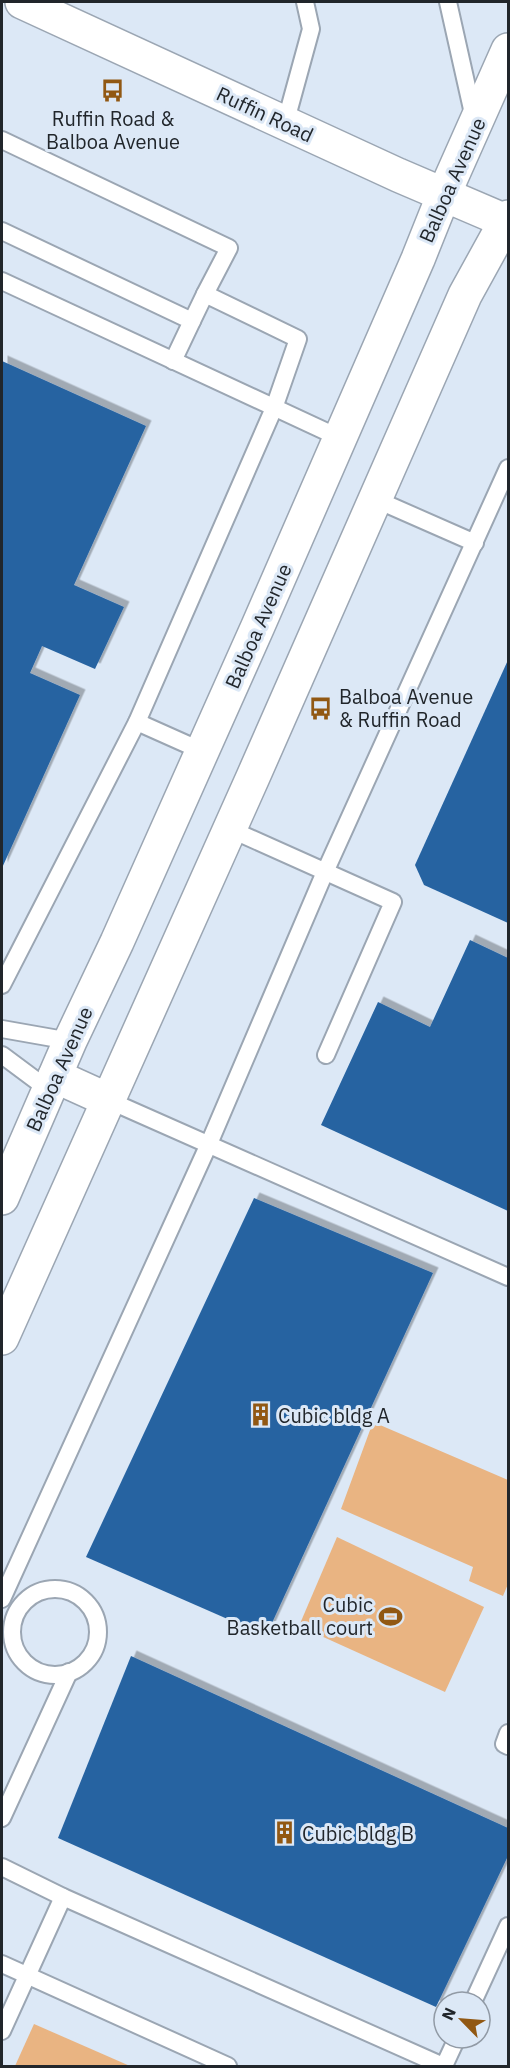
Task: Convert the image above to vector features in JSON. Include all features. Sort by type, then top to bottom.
[{"type":"main road","name":"Ruffin Road","points":[[22,2],[285,124],[508,220]]},
{"type":"main road","name":"Balboa Avenue","points":[[2,1198],[12,1149],[52,1083],[202,751],[508,50]]},
{"type":"main road","points":[[2,1338],[230,829],[465,295],[508,220]]},
{"type":"main road","points":[[52,1083],[108,1100]]},
{"type":"lane","points":[[285,124],[311,28],[305,2]]},
{"type":"lane","points":[[448,2],[476,124]]},
{"type":"lane","points":[[2,140],[229,248],[173,361]]},
{"type":"lane","points":[[2,231],[192,321]]},
{"type":"lane","points":[[2,281],[340,438]]},
{"type":"lane","points":[[2,985],[137,722],[274,408],[298,339],[205,294]]},
{"type":"lane","points":[[2,1599],[208,1146],[325,872],[508,468]]},
{"type":"lane","points":[[375,499],[475,543]]},
{"type":"lane","points":[[137,722],[202,751]]},
{"type":"lane","points":[[230,829],[393,902],[326,1054]]},
{"type":"lane","points":[[2,1029],[70,1041]]},
{"type":"lane","points":[[2,1055],[52,1083]]},
{"type":"lane","points":[[108,1100],[508,1277]]},
{"type":"lane","points":[[46,1589],[66,1590],[84,1599],[93,1610],[97,1622],[98,1636],[87,1662],[69,1672],[60,1675],[45,1674],[32,1668],[20,1658],[14,1644],[8,1621],[15,1615],[22,1603],[33,1594],[46,1589]]},
{"type":"lane","points":[[2,1818],[69,1672]]},
{"type":"lane","points":[[508,1733],[504,1744],[508,1746]]},
{"type":"lane","points":[[2,1868],[443,2067],[451,2050]]},
{"type":"lane","points":[[2,2031],[63,1897]]},
{"type":"lane","points":[[479,1990],[508,1926]]},
{"type":"lane","points":[[2,1964],[228,2067]]},
{"type":"shaded area","points":[[373,1422],[508,1480],[508,1584],[503,1596],[469,1581],[473,1567],[341,1509]]},
{"type":"shaded area","name":"Cubic Basketball court","points":[[337,1537],[484,1607],[445,1692],[299,1626]]},
{"type":"shaded area","points":[[34,2024],[130,2066],[15,2066]]},
{"type":"building","points":[[2,361],[146,426],[74,585],[124,607],[95,669],[42,646],[30,673],[80,695],[2,868]]},
{"type":"building","points":[[508,660],[508,923],[424,885],[415,865]]},
{"type":"building","points":[[470,940],[508,958],[508,1211],[321,1125],[378,1002],[430,1027]]},
{"type":"building","name":"Cubic bldg A","points":[[254,1198],[433,1273],[266,1636],[86,1557]]},
{"type":"building","name":"Cubic bldg B","points":[[131,1656],[508,1828],[508,1856],[444,1990],[432,1990],[432,2005],[58,1838]]},
{"type":"place","name":"Ruffin Road & Balboa Avenue","points":[[113,90]]},
{"type":"place","name":"Balboa Avenue & Ruffin Road","points":[[321,708]]},
{"type":"place","name":"Cubic bldg A","points":[[260,1415]]},
{"type":"place","name":"Cubic Basketball court","points":[[391,1616]]},
{"type":"place","name":"Cubic bldg B","points":[[284,1833]]}]
